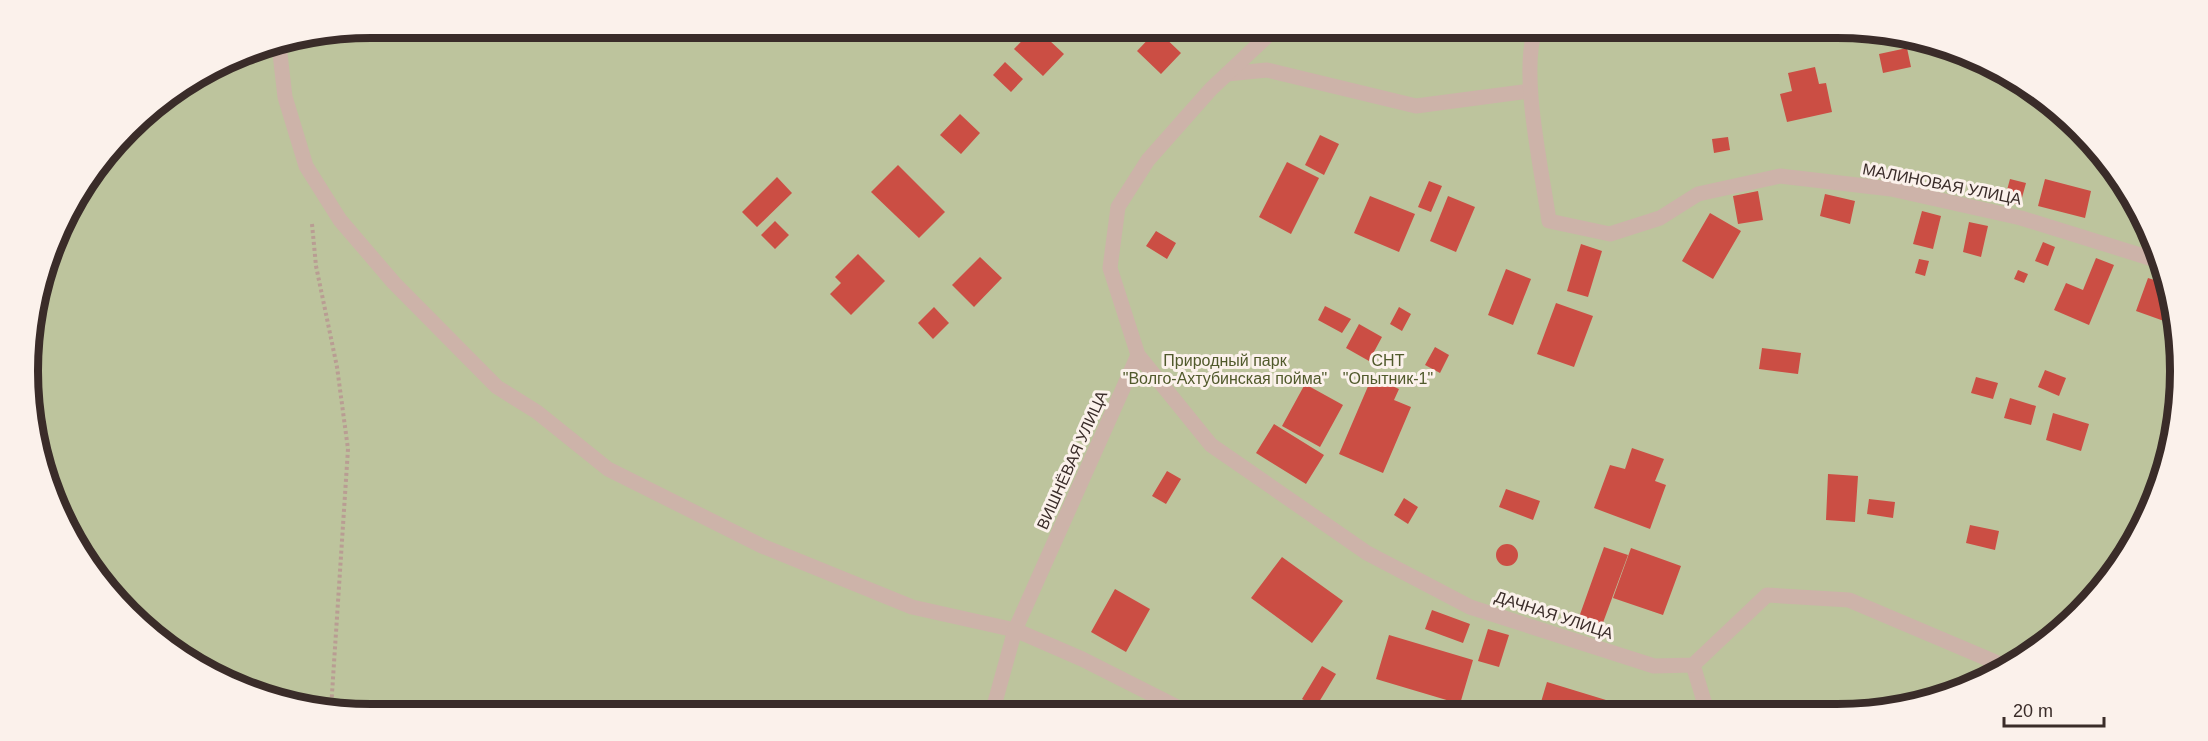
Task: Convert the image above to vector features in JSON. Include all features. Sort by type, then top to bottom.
[{"type":"street","points":[[1138,355],[1110,268],[1118,207],[1148,160],[1227,74],[1265,38]]},
{"type":"street","points":[[1227,74],[1267,70],[1416,106],[1530,91],[1532,38]]},
{"type":"street","points":[[280,50],[285,97],[306,166],[334,211],[394,283],[497,387],[537,412],[608,469],[762,546],[912,607],[1015,630],[1082,658],[1171,704]]},
{"type":"street","name":"МАЛИНОВАЯ УЛИЦА","points":[[1530,91],[1549,221],[1610,234],[1660,218],[1698,194],[1780,176],[1891,189],[1978,208],[2021,218],[2151,259]]},
{"type":"street","name":"ВИШНЁВАЯ УЛИЦА","points":[[994,704],[1015,630],[1138,355]]},
{"type":"street","name":"ДАЧНАЯ УЛИЦА","points":[[1138,355],[1211,445],[1367,554],[1470,608],[1654,666],[1693,665]]},
{"type":"street","points":[[1705,704],[1693,665],[1767,595],[1849,600],[1997,663]]},
{"type":"path","points":[[312,222],[316,266],[337,367],[348,449],[331,701]]},
{"type":"green space","name":"СНТ \"Опытник-1\"","points":[[349,38],[1859,38],[1902,44],[1945,55],[1965,63],[2023,94],[2073,135],[2114,185],[2145,243],[2153,263],[2164,306],[2170,349],[2170,392],[2164,435],[2153,478],[2126,537],[2102,573],[2073,606],[2040,635],[1985,669],[1945,686],[1881,701],[1838,704],[370,704],[306,697],[263,686],[204,659],[151,621],[106,573],[82,537],[55,478],[40,414],[38,349],[49,284],[72,223],[106,168],[135,135],[168,106],[223,72],[284,49]]},
{"type":"building","points":[[1024,38],[1047,38],[1064,54],[1043,76],[1014,49]]},
{"type":"building","points":[[1149,38],[1165,38],[1181,53],[1161,74],[1137,51]]},
{"type":"building","points":[[1907,48],[1911,67],[1883,73],[1879,54]]},
{"type":"building","points":[[1005,62],[1023,79],[1011,92],[993,75]]},
{"type":"building","points":[[1815,67],[1819,84],[1826,83],[1832,112],[1787,122],[1780,94],[1792,91],[1788,73]]},
{"type":"building","points":[[960,114],[980,133],[961,154],[940,135]]},
{"type":"building","points":[[1320,135],[1339,144],[1324,175],[1305,165]]},
{"type":"building","points":[[1728,137],[1730,150],[1714,153],[1712,139]]},
{"type":"building","points":[[1287,162],[1319,178],[1291,234],[1259,217]]},
{"type":"building","points":[[898,165],[945,212],[919,238],[871,192]]},
{"type":"building","points":[[777,177],[792,193],[757,227],[742,212]]},
{"type":"building","points":[[2010,179],[2026,183],[2020,205],[2004,201]]},
{"type":"building","points":[[2045,179],[2091,191],[2085,218],[2038,206]]},
{"type":"building","points":[[1429,181],[1442,186],[1431,212],[1418,207]]},
{"type":"building","points":[[1758,191],[1763,220],[1738,224],[1733,196]]},
{"type":"building","points":[[1825,194],[1855,201],[1850,224],[1820,216]]},
{"type":"building","points":[[1370,196],[1415,214],[1399,252],[1354,233]]},
{"type":"building","points":[[1448,196],[1475,207],[1456,252],[1430,241]]},
{"type":"building","points":[[1922,211],[1941,216],[1933,249],[1913,244]]},
{"type":"building","points":[[1710,213],[1741,231],[1713,279],[1682,261]]},
{"type":"building","points":[[775,221],[789,235],[775,249],[761,235]]},
{"type":"building","points":[[1969,222],[1988,226],[1981,257],[1963,252]]},
{"type":"building","points":[[1156,231],[1176,243],[1167,259],[1146,246]]},
{"type":"building","points":[[2043,242],[2055,247],[2048,266],[2035,261]]},
{"type":"building","points":[[1581,244],[1602,251],[1588,297],[1567,291]]},
{"type":"building","points":[[858,254],[885,281],[851,315],[830,294],[841,283],[835,277]]},
{"type":"building","points":[[980,257],[1002,278],[974,307],[952,285]]},
{"type":"building","points":[[2096,258],[2114,265],[2089,325],[2054,310],[2066,283],[2083,290]]},
{"type":"building","points":[[1919,259],[1929,261],[1925,276],[1915,273]]},
{"type":"building","points":[[1506,269],[1531,279],[1513,325],[1488,315]]},
{"type":"building","points":[[2018,270],[2028,274],[2024,283],[2014,279]]},
{"type":"building","points":[[2148,278],[2158,281],[2166,315],[2164,321],[2136,311]]},
{"type":"building","points":[[1556,303],[1593,316],[1574,367],[1537,354]]},
{"type":"building","points":[[1325,306],[1351,319],[1342,333],[1318,320]]},
{"type":"building","points":[[934,307],[949,323],[933,339],[918,323]]},
{"type":"building","points":[[1399,307],[1411,314],[1402,331],[1390,324]]},
{"type":"building","points":[[1359,324],[1382,337],[1369,361],[1346,348]]},
{"type":"building","points":[[1435,347],[1449,355],[1440,373],[1425,365]]},
{"type":"building","points":[[1762,348],[1801,353],[1798,374],[1759,369]]},
{"type":"building","points":[[2045,370],[2066,378],[2059,396],[2038,387]]},
{"type":"building","points":[[1372,377],[1399,389],[1394,400],[1411,407],[1383,473],[1339,454]]},
{"type":"building","points":[[1976,377],[1998,383],[1993,399],[1971,393]]},
{"type":"building","points":[[1305,384],[1343,405],[1320,447],[1282,426]]},
{"type":"building","points":[[2010,398],[2036,406],[2031,425],[2004,418]]},
{"type":"building","points":[[2053,413],[2089,424],[2081,451],[2046,440]]},
{"type":"building","points":[[1274,424],[1324,455],[1306,484],[1256,453]]},
{"type":"building","points":[[1632,448],[1664,459],[1655,481],[1666,485],[1650,529],[1594,508],[1610,465],[1625,469]]},
{"type":"building","points":[[1167,471],[1181,479],[1166,504],[1152,496]]},
{"type":"building","points":[[1828,474],[1858,476],[1855,522],[1826,520]]},
{"type":"building","points":[[1506,489],[1540,501],[1533,520],[1499,507]]},
{"type":"building","points":[[1404,498],[1418,507],[1408,524],[1394,515]]},
{"type":"building","points":[[1869,499],[1895,502],[1893,518],[1867,514]]},
{"type":"building","points":[[1970,525],[1999,531],[1995,550],[1966,543]]},
{"type":"building","points":[[1507,544],[1515,547],[1518,555],[1515,563],[1507,566],[1499,563],[1496,555],[1499,547]]},
{"type":"building","points":[[1604,547],[1628,555],[1601,628],[1578,620]]},
{"type":"building","points":[[1631,548],[1681,566],[1663,615],[1613,598]]},
{"type":"building","points":[[1282,557],[1343,601],[1312,643],[1251,598]]},
{"type":"building","points":[[1115,589],[1150,609],[1126,652],[1091,632]]},
{"type":"building","points":[[1432,610],[1470,624],[1463,643],[1425,629]]},
{"type":"building","points":[[1488,629],[1509,635],[1499,667],[1478,661]]},
{"type":"building","points":[[1389,635],[1473,660],[1460,704],[1376,679]]},
{"type":"building","points":[[1322,666],[1336,674],[1318,704],[1311,704],[1302,699]]},
{"type":"building","points":[[1547,682],[1606,700],[1605,704],[1540,704]]},
{"type":"park label","name":"Природный парк \"Волго-Ахтубинская пойма\"","points":[[1225,369]]}]
